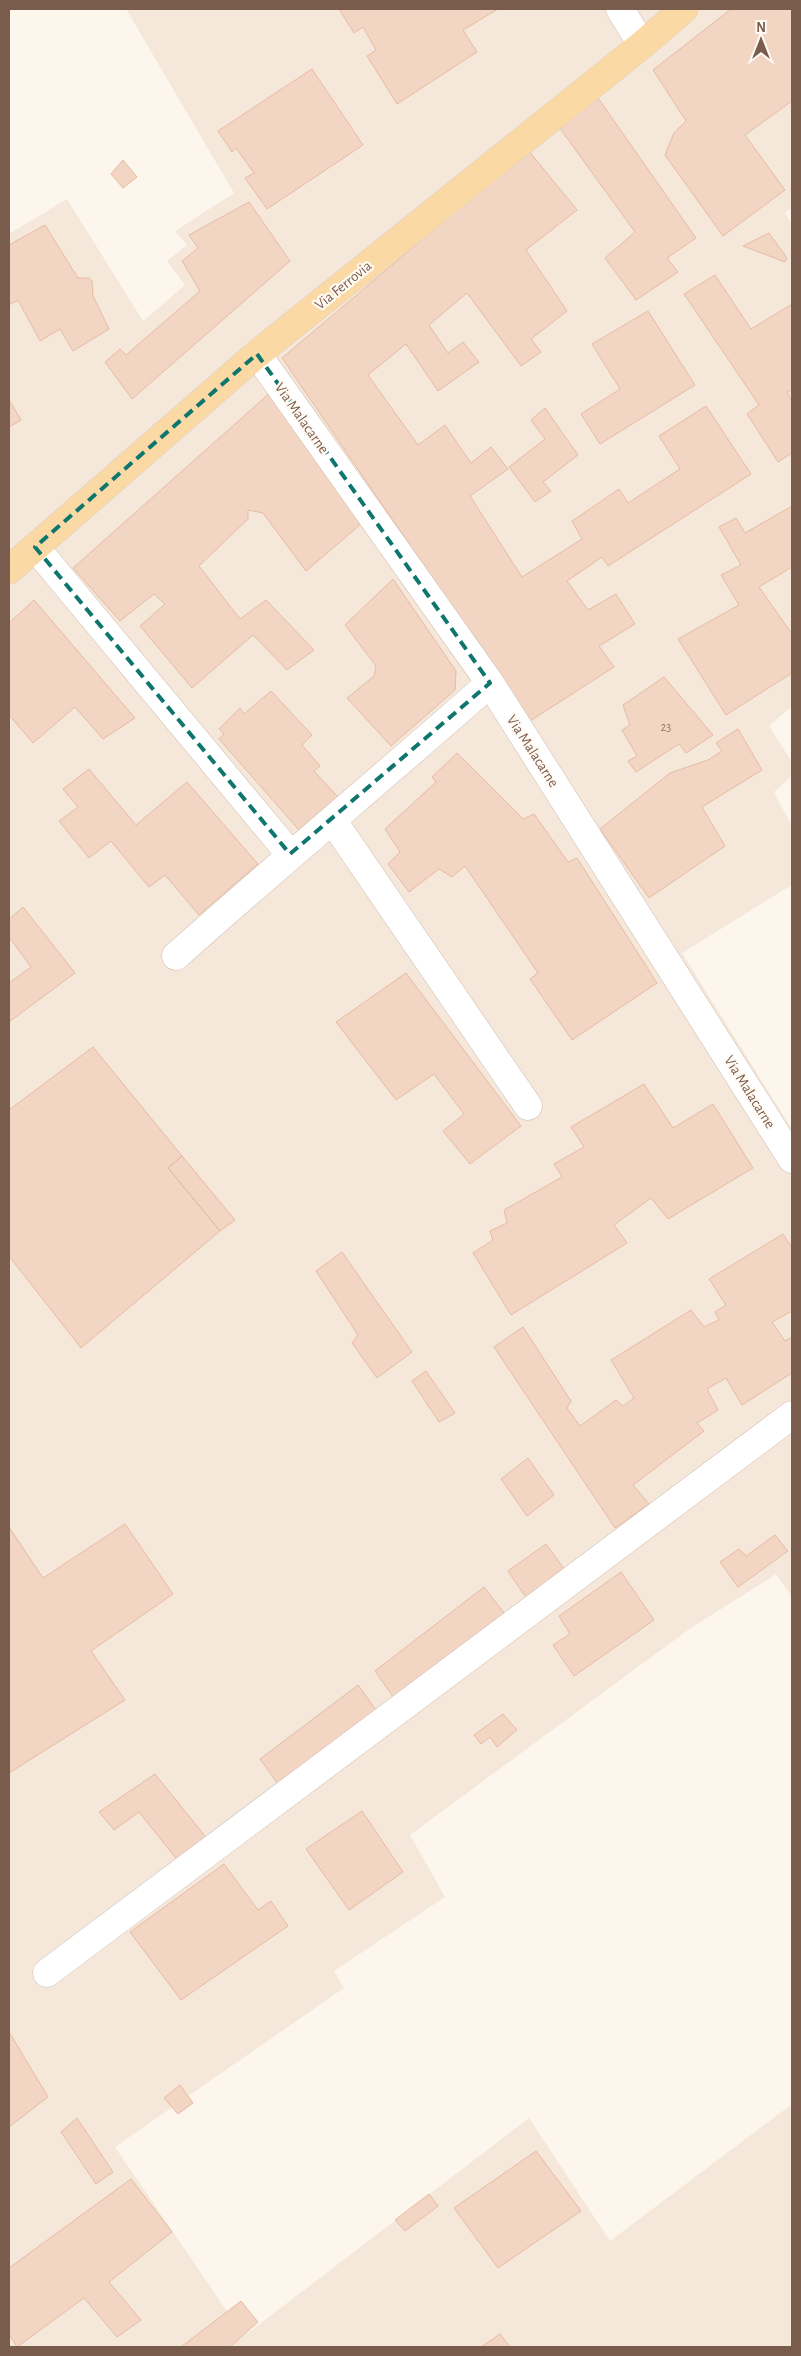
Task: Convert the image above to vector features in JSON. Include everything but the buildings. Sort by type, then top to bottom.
[{"type":"main road","name":"Via Ferrovia","points":[[9,570],[257,354],[642,45],[684,9]]},
{"type":"street","points":[[620,9],[642,45]]},
{"type":"street","name":"Via Malacarne","points":[[257,354],[490,683],[792,1159]]},
{"type":"street","points":[[35,547],[290,854]]},
{"type":"street","points":[[176,956],[290,854],[333,821],[490,683]]},
{"type":"street","points":[[333,821],[528,1106]]},
{"type":"street","points":[[48,1973],[792,1415]]},
{"type":"highlighted area","points":[[257,354],[490,683],[290,854],[35,547]]},
{"type":"shaded area","points":[[126,9],[792,9],[792,208],[785,213],[792,225],[792,706],[769,726],[792,762],[792,776],[774,792],[792,826],[792,885],[682,953],[792,1129],[792,1597],[776,1574],[688,1630],[410,1835],[445,1897],[334,1971],[344,1988],[115,2147],[244,2336],[529,2118],[610,2241],[792,2104],[792,2347],[9,2347],[9,234],[67,199],[143,321],[185,285],[167,261],[187,245],[175,231],[234,193]]}]
